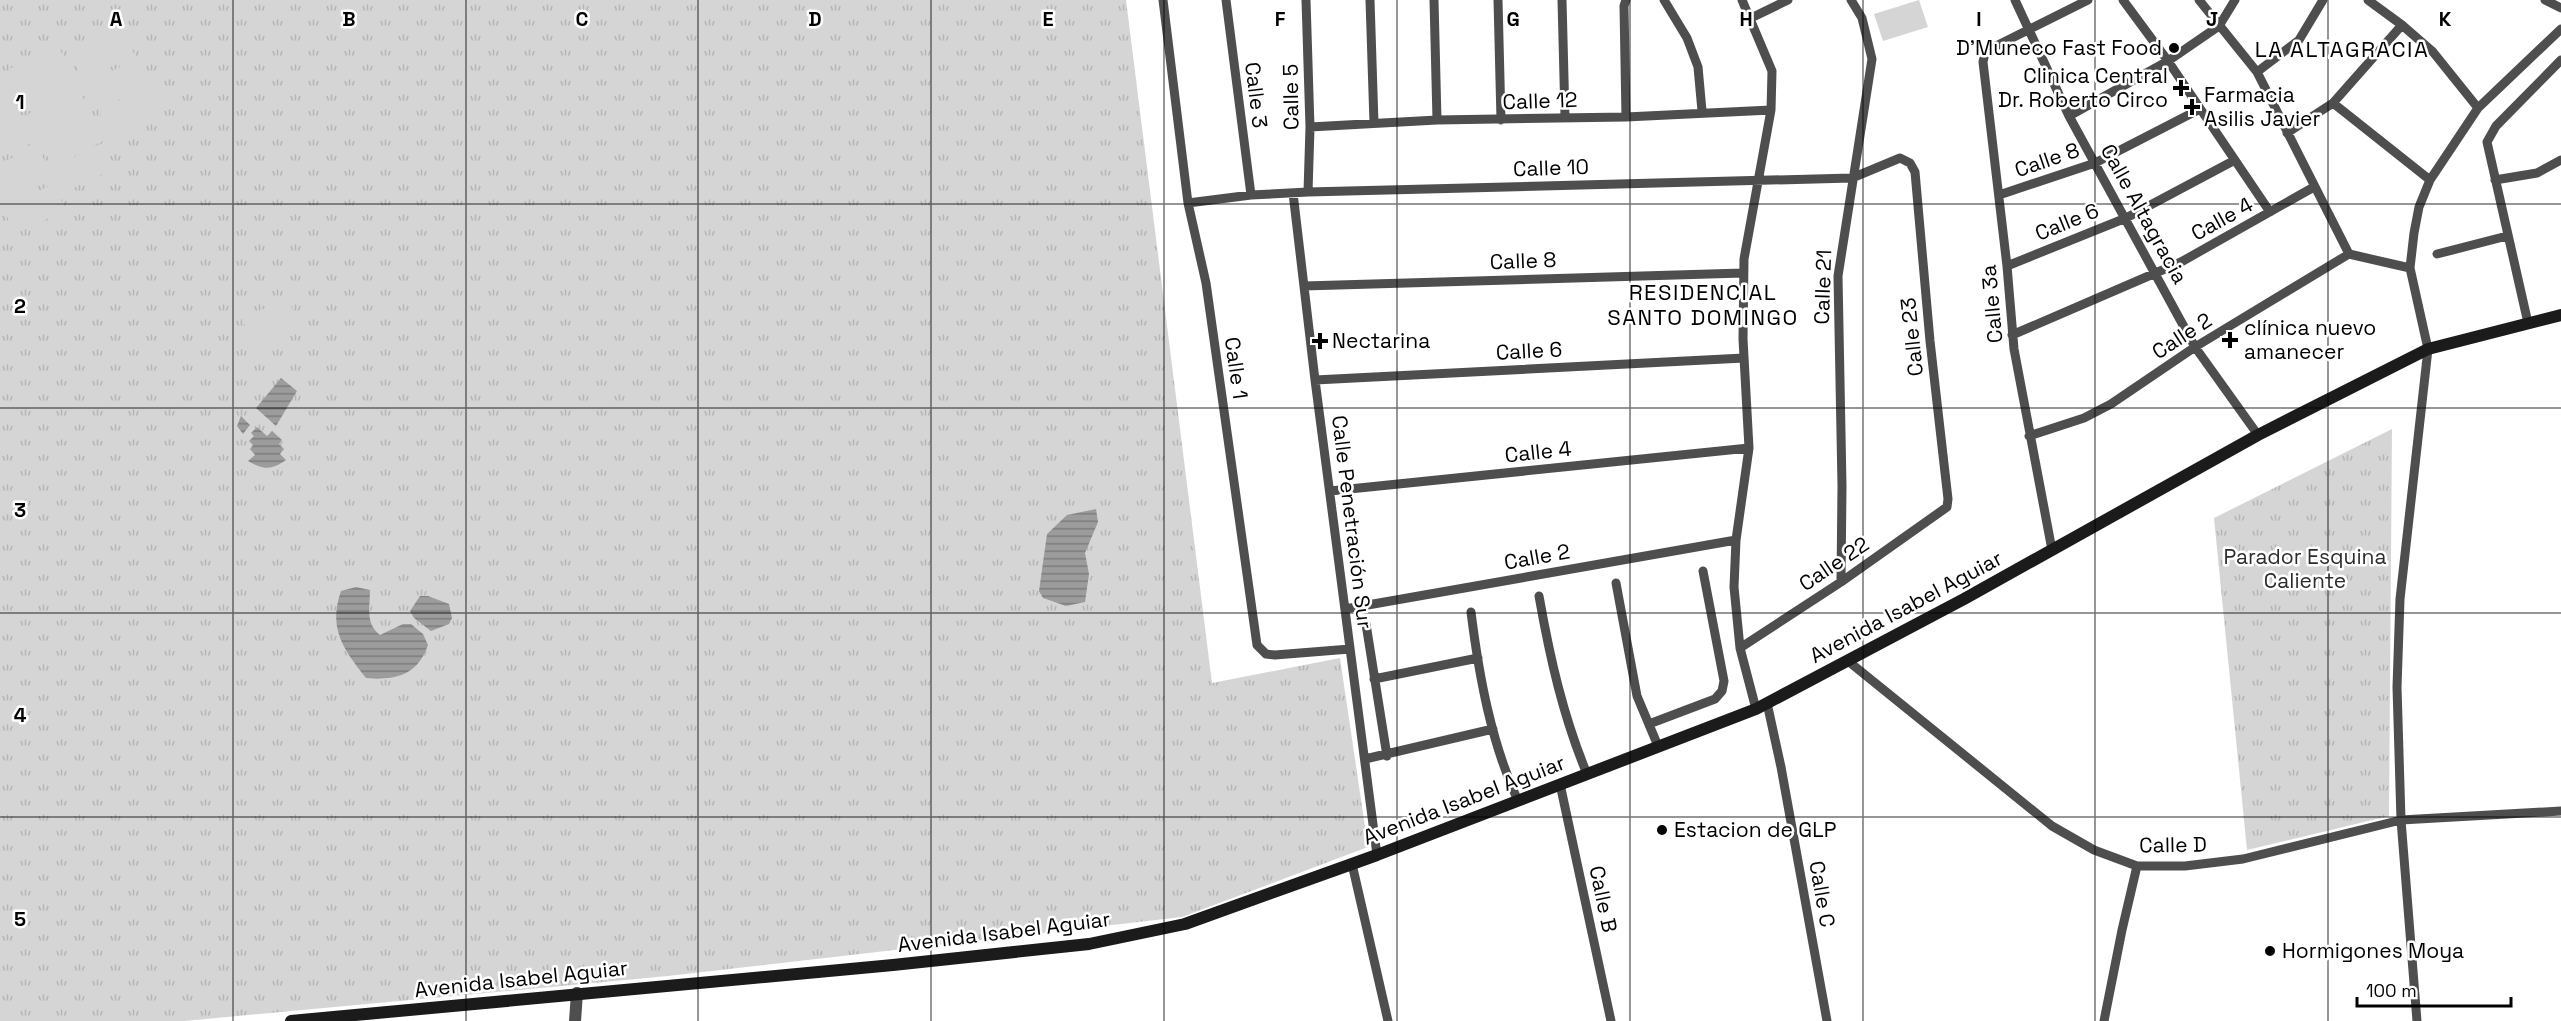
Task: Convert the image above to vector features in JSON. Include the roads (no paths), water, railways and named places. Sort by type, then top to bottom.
[{"type":"main road","name":"Avenida Isabel Aguiar","points":[[291,1021],[893,965],[1089,944],[1185,924],[1377,855],[1761,706],[2052,550],[2258,435],[2428,349],[2561,315]]},
{"type":"street","name":"Calle 1","points":[[1163,0],[1188,203],[1206,283],[1257,645],[1266,654],[1275,655],[1350,648]]},
{"type":"street","name":"Calle 3","points":[[1226,0],[1251,195]]},
{"type":"street","name":"Calle 5","points":[[1306,0],[1310,127],[1308,192]]},
{"type":"street","points":[[1370,0],[1374,123]]},
{"type":"street","points":[[1434,0],[1437,120]]},
{"type":"street","points":[[1498,0],[1501,120]]},
{"type":"street","points":[[1562,0],[1565,117]]},
{"type":"street","points":[[1626,0],[1624,6],[1626,117]]},
{"type":"street","points":[[1664,0],[1687,38],[1698,67],[1702,111]]},
{"type":"street","name":"Calle C","points":[[1742,0],[1772,71],[1771,110],[1743,273],[1744,358],[1749,448],[1736,540],[1734,587],[1740,648],[1781,766],[1827,1021]]},
{"type":"street","points":[[1751,18],[1788,0]]},
{"type":"street","name":"Calle 21","points":[[1841,582],[1842,486],[1838,276],[1872,59],[1862,18],[1851,0]]},
{"type":"street","name":"Calle Altagracia","points":[[2015,0],[2069,116],[2195,347],[2258,435]]},
{"type":"street","points":[[2030,31],[2088,0]]},
{"type":"street","points":[[2123,0],[2168,61],[2270,212]]},
{"type":"street","points":[[2199,0],[2257,72],[2349,254],[2410,268]]},
{"type":"street","points":[[2069,116],[2168,61],[2219,26],[2235,0]]},
{"type":"street","points":[[2257,72],[2299,40],[2323,0]]},
{"type":"street","points":[[2368,0],[2433,52],[2478,108]]},
{"type":"street","points":[[2545,0],[2561,8]]},
{"type":"street","points":[[2287,134],[2333,103],[2402,25]]},
{"type":"street","points":[[2417,1021],[2401,820],[2397,687],[2400,599],[2428,349],[2410,268],[2412,244],[2419,207],[2430,180],[2478,108],[2561,29]]},
{"type":"street","name":"Calle 3a","points":[[2030,31],[1985,53],[1983,62],[2007,266],[2012,335],[2052,550]]},
{"type":"street","points":[[2528,323],[2487,145],[2495,128],[2561,60]]},
{"type":"street","points":[[2333,103],[2430,180]]},
{"type":"street","name":"Calle 8","points":[[1999,195],[2095,163],[2200,108]]},
{"type":"street","name":"Calle 12","points":[[1310,127],[1437,120],[1626,117],[1702,111],[1771,110]]},
{"type":"street","name":"Calle 10","points":[[1188,203],[1251,195],[1308,192],[1852,178],[1900,158],[1910,163]]},
{"type":"street","name":"Calle 6","points":[[2007,266],[2126,218],[2235,160]]},
{"type":"street","points":[[2495,180],[2541,172],[2561,160]]},
{"type":"street","name":"Calle 23","points":[[1910,163],[1916,172],[1947,507]]},
{"type":"street","name":"Calle 4","points":[[2012,335],[2181,262],[2314,187]]},
{"type":"street","name":"Calle Penetración Sur","points":[[1293,193],[1377,855]]},
{"type":"street","points":[[2437,254],[2507,236]]},
{"type":"street","name":"Calle 2","points":[[2029,436],[2084,418],[2111,404],[2195,347],[2349,254]]},
{"type":"street","name":"Calle 8","points":[[1304,286],[1743,273]]},
{"type":"street","name":"Calle 6","points":[[1315,380],[1744,358]]},
{"type":"street","name":"Calle 4","points":[[1330,491],[1749,448]]},
{"type":"street","name":"Calle 22","points":[[1740,648],[1841,582],[1947,507]]},
{"type":"street","name":"Calle 2","points":[[1345,609],[1736,540]]},
{"type":"street","points":[[1649,724],[1715,699],[1722,691],[1724,681],[1703,571]]},
{"type":"street","points":[[1616,583],[1637,696],[1658,747]]},
{"type":"street","points":[[1539,596],[1557,689],[1574,743],[1587,774]]},
{"type":"street","points":[[1471,612],[1492,729],[1518,801]]},
{"type":"street","points":[[1366,624],[1387,756]]},
{"type":"street","points":[[1374,679],[1478,658]]},
{"type":"street","name":"Calle D","points":[[1848,661],[2052,826],[2094,850],[2137,866],[2185,866],[2243,859],[2401,820],[2561,812]]},
{"type":"street","points":[[1365,759],[1387,756],[1492,729]]},
{"type":"street","name":"Calle B","points":[[1560,784],[1611,1021]]},
{"type":"street","points":[[1352,864],[1388,1021]]},
{"type":"street","points":[[2104,1021],[2121,930],[2137,866]]},
{"type":"street","points":[[575,1021],[577,993]]},
{"type":"place","name":"D'Muneco Fast Food","points":[[2174,48]]},
{"type":"place","name":"Clinica Central Dr. Roberto Circo","points":[[2181,88]]},
{"type":"place","name":"Farmacia Asilis Javier","points":[[2192,107]]},
{"type":"place","name":"clínica nuevo amanecer","points":[[2230,340]]},
{"type":"place","name":"Nectarina","points":[[1320,341]]},
{"type":"place","name":"Estacion de GLP","points":[[1662,830]]},
{"type":"place","name":"Hormigones Moya","points":[[2270,951]]},
{"type":"district","name":"LA ALTAGRACIA","points":[[2342,49]]},
{"type":"district","name":"RESIDENCIAL SANTO DOMINGO","points":[[1703,304]]},
{"type":"park label","name":"Parador Esquina Caliente","points":[[2305,569]]}]
